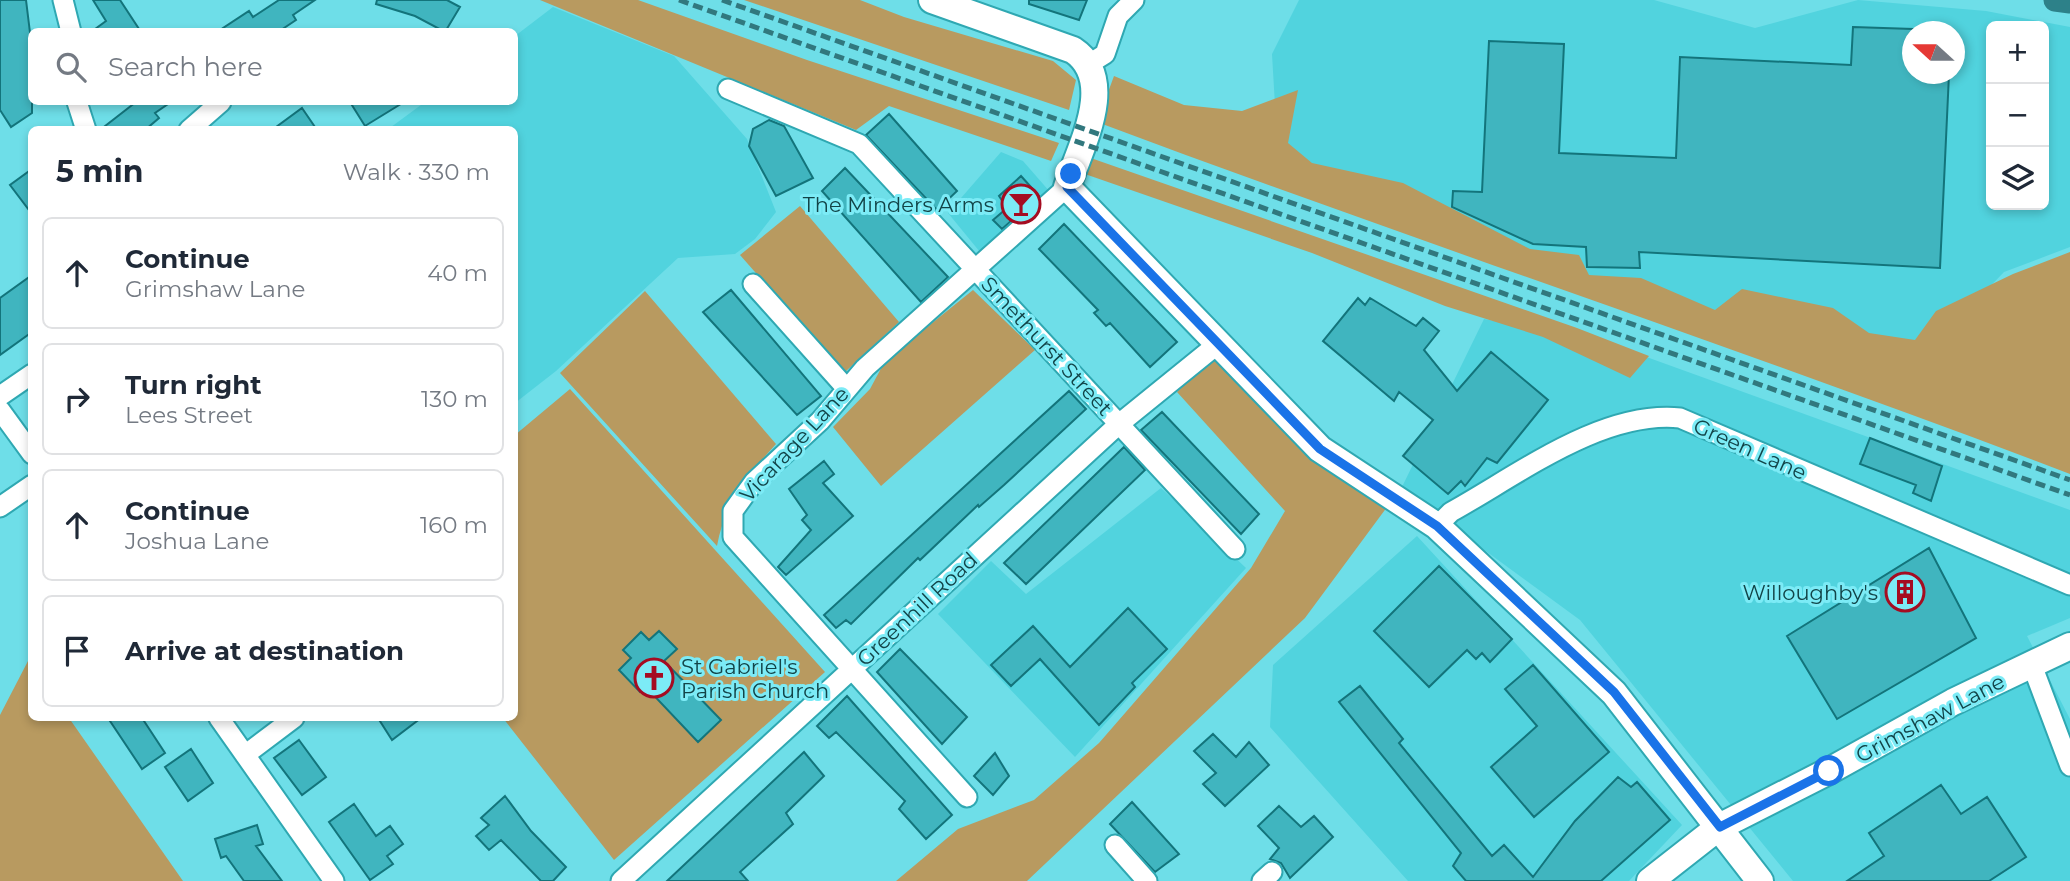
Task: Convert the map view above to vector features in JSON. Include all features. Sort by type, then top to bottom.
[{"type":"street","points":[[63,0],[70,28]]},
{"type":"street","points":[[932,0],[1073,50],[1089,64],[1095,76],[1094,106],[1067,187],[1320,449],[1437,526],[1614,692],[1760,881]]},
{"type":"street","points":[[1089,64],[1104,54],[1118,16],[1134,0]]},
{"type":"street","name":"Smethurst Street","points":[[728,89],[859,144],[1235,549]]},
{"type":"street","points":[[78,105],[85,126]]},
{"type":"street","points":[[194,126],[218,105]]},
{"type":"street","name":"Vicarage Lane","points":[[967,797],[733,537],[733,511],[754,482],[820,421],[865,368],[1067,187]]},
{"type":"street","points":[[753,284],[847,389]]},
{"type":"street","name":"Greenhill Road","points":[[621,881],[1119,424],[1219,343]]},
{"type":"street","points":[[0,396],[28,377]]},
{"type":"street","points":[[0,410],[28,448]]},
{"type":"street","name":"Green Lane","points":[[1437,526],[1451,512],[1573,444],[1608,427],[1662,416],[1680,418],[2070,585]]},
{"type":"street","points":[[0,507],[28,488]]},
{"type":"street","name":"Grimshaw Lane","points":[[1650,881],[1720,827],[1829,771],[1953,702],[2070,646]]},
{"type":"street","points":[[2032,665],[2070,766]]},
{"type":"street","points":[[221,721],[334,881]]},
{"type":"street","points":[[245,755],[290,721]]},
{"type":"street","points":[[1115,845],[1147,881]]},
{"type":"shaded area","points":[[540,0],[638,0],[807,60],[1059,143],[1051,161],[889,106],[856,130]]},
{"type":"shaded area","points":[[744,0],[860,0],[904,17],[1053,61],[1076,80],[1069,110]]},
{"type":"shaded area","points":[[1299,0],[1654,0],[1755,28],[1858,0],[1986,11],[2038,21],[1986,21],[1986,210],[2049,210],[2049,23],[2070,27],[2070,247],[2004,272],[1893,387],[1467,246],[1278,156],[1272,54]]},
{"type":"shaded area","points":[[553,7],[674,56],[747,139],[776,212],[755,239],[735,254],[678,258],[556,371],[518,401],[518,126],[392,126],[421,105],[518,105],[518,34]]},
{"type":"shaded area","points":[[1114,76],[1184,105],[1242,111],[1298,90],[1288,143],[1312,163],[1403,183],[1530,249],[1579,255],[1589,275],[1641,278],[1715,310],[1742,289],[1833,308],[1869,333],[1915,340],[1936,311],[2013,274],[2070,252],[2070,474],[1828,384],[1097,122]]},
{"type":"shaded area","points":[[1001,152],[1023,161],[1050,192],[980,252],[948,213]]},
{"type":"shaded area","points":[[1085,156],[1577,328],[1649,356],[1630,378],[1543,337],[1445,306],[1312,253],[1082,173]]},
{"type":"shaded area","points":[[800,206],[899,322],[844,373],[740,255]]},
{"type":"shaded area","points":[[973,290],[1035,350],[881,486],[833,427],[870,389],[885,361]]},
{"type":"shaded area","points":[[645,291],[776,444],[739,490],[726,516],[717,546],[560,373]]},
{"type":"shaded area","points":[[1484,319],[1605,342],[2070,510],[2070,618],[2027,636],[2070,719],[2070,881],[1793,881],[1580,620],[1401,489]]},
{"type":"shaded area","points":[[1211,357],[1338,476],[1390,503],[1305,618],[1027,881],[896,881],[958,829],[1034,800],[1099,743],[1251,568],[1285,511],[1177,392]]},
{"type":"shaded area","points":[[570,389],[825,672],[614,860],[505,721],[518,721],[518,432]]},
{"type":"shaded area","points":[[1161,488],[1246,568],[1075,757],[938,614],[991,561],[1026,594]]},
{"type":"shaded area","points":[[1417,536],[1682,825],[1629,881],[1408,881],[1270,727],[1273,665]]},
{"type":"shaded area","points":[[28,661],[28,721],[71,721],[183,881],[0,881],[0,715]]},
{"type":"building","points":[[0,0],[26,0],[29,28],[28,105],[32,105],[32,113],[11,127],[0,110]]},
{"type":"building","points":[[93,0],[120,0],[138,28],[96,28],[106,21]]},
{"type":"building","points":[[279,0],[315,0],[293,15],[296,20],[284,28],[223,28],[249,11],[253,17]]},
{"type":"building","points":[[377,0],[447,0],[460,7],[447,28],[438,28],[415,16],[376,4]]},
{"type":"building","points":[[1029,0],[1087,0],[1079,20],[1029,4]]},
{"type":"building","points":[[1853,27],[1902,29],[1902,84],[1949,84],[1940,268],[1639,252],[1640,268],[1587,267],[1586,247],[1533,244],[1452,207],[1453,191],[1482,192],[1489,41],[1564,44],[1559,153],[1676,158],[1680,57],[1851,65]]},
{"type":"building","points":[[132,105],[167,105],[155,113],[159,118],[150,126],[105,126]]},
{"type":"building","points":[[352,105],[399,105],[365,126]]},
{"type":"building","points":[[302,108],[314,126],[277,126]]},
{"type":"building","points":[[889,114],[957,191],[937,210],[866,135]]},
{"type":"building","points":[[769,120],[784,126],[813,178],[776,196],[749,146],[753,129]]},
{"type":"building","points":[[845,168],[948,277],[921,302],[822,191]]},
{"type":"building","points":[[28,172],[28,209],[10,185]]},
{"type":"building","name":"The Minders Arms","points":[[1021,176],[1039,196],[1002,229],[993,220],[1007,208],[999,196]]},
{"type":"building","points":[[1064,224],[1177,342],[1150,367],[1110,323],[1106,326],[1094,313],[1098,310],[1039,249]]},
{"type":"building","points":[[28,278],[28,335],[0,355],[0,298]]},
{"type":"building","points":[[731,290],[821,396],[797,415],[703,312]]},
{"type":"building","points":[[1358,298],[1365,305],[1370,298],[1416,326],[1423,318],[1439,331],[1424,350],[1457,391],[1491,352],[1548,400],[1497,463],[1487,458],[1465,486],[1461,481],[1448,494],[1403,456],[1433,420],[1399,392],[1394,401],[1323,341]]},
{"type":"building","points":[[1069,391],[1086,409],[920,560],[918,558],[851,624],[846,620],[836,628],[824,615]]},
{"type":"building","points":[[1162,412],[1259,514],[1241,534],[1141,430]]},
{"type":"building","points":[[1870,438],[1942,466],[1931,501],[1913,493],[1916,485],[1860,464]]},
{"type":"building","points":[[1124,447],[1145,470],[1026,584],[1004,563]]},
{"type":"building","points":[[824,461],[834,474],[823,483],[853,516],[786,575],[778,567],[811,530],[802,520],[807,515],[789,489]]},
{"type":"building","name":"Willoughby's","points":[[1929,548],[1976,638],[1837,719],[1787,636]]},
{"type":"building","points":[[1439,566],[1512,639],[1490,662],[1482,653],[1476,659],[1467,650],[1429,687],[1374,631]]},
{"type":"building","points":[[1128,608],[1167,649],[1132,683],[1135,687],[1099,725],[1040,659],[1011,686],[991,665],[1033,626],[1070,667]]},
{"type":"building","name":"St Gabriel's Parish Church","points":[[659,631],[677,649],[664,661],[721,720],[698,742],[646,687],[640,692],[619,670],[631,658],[623,650],[641,632],[649,640]]},
{"type":"building","points":[[900,649],[967,717],[942,744],[877,672]]},
{"type":"building","points":[[1533,665],[1609,752],[1534,817],[1491,767],[1537,726],[1505,689]]},
{"type":"building","points":[[1360,686],[1403,739],[1399,743],[1492,856],[1504,845],[1533,877],[1575,821],[1618,777],[1631,787],[1637,782],[1670,820],[1601,881],[1466,881],[1453,866],[1461,853],[1339,702]]},
{"type":"building","points":[[847,696],[952,815],[926,839],[899,809],[905,801],[836,732],[829,738],[817,726]]},
{"type":"building","points":[[110,721],[144,721],[165,753],[142,769]]},
{"type":"building","points":[[380,721],[417,721],[392,740]]},
{"type":"building","points":[[1213,734],[1236,757],[1249,742],[1269,765],[1225,806],[1203,784],[1216,773],[1194,751]]},
{"type":"building","points":[[299,740],[326,777],[302,795],[274,758]]},
{"type":"building","points":[[191,749],[213,783],[188,801],[165,767]]},
{"type":"building","points":[[804,752],[824,776],[786,813],[793,824],[740,872],[748,881],[667,881]]},
{"type":"building","points":[[995,753],[1009,776],[993,795],[974,776]]},
{"type":"building","points":[[1941,785],[1961,814],[1987,797],[2026,857],[1989,881],[1847,881],[1884,856],[1869,833]]},
{"type":"building","points":[[505,796],[531,831],[566,867],[553,881],[541,881],[501,840],[489,850],[476,836],[489,825],[481,818]]},
{"type":"building","points":[[1132,802],[1179,854],[1155,872],[1110,824]]},
{"type":"building","points":[[354,804],[376,836],[390,826],[403,844],[387,856],[393,864],[370,880],[329,822]]},
{"type":"building","points":[[1279,806],[1301,827],[1314,816],[1333,837],[1290,878],[1281,863],[1270,859],[1279,848],[1258,826]]},
{"type":"building","points":[[257,825],[263,844],[256,846],[282,881],[244,881],[226,856],[221,858],[215,839]]},
{"type":"waterway","points":[[2055,0],[2070,2]]},
{"type":"railway","points":[[679,0],[2070,495]]},
{"type":"railway","points":[[722,0],[2070,480]]},
{"type":"place","name":"The Minders Arms","points":[[1021,204]]},
{"type":"place","name":"Willoughby's","points":[[1905,592]]},
{"type":"place","name":"St Gabriel's Parish Church","points":[[654,678]]},
{"type":"route","points":[[1071,174],[1067,187],[1320,449],[1437,526],[1614,692],[1720,827],[1829,771]]}]
